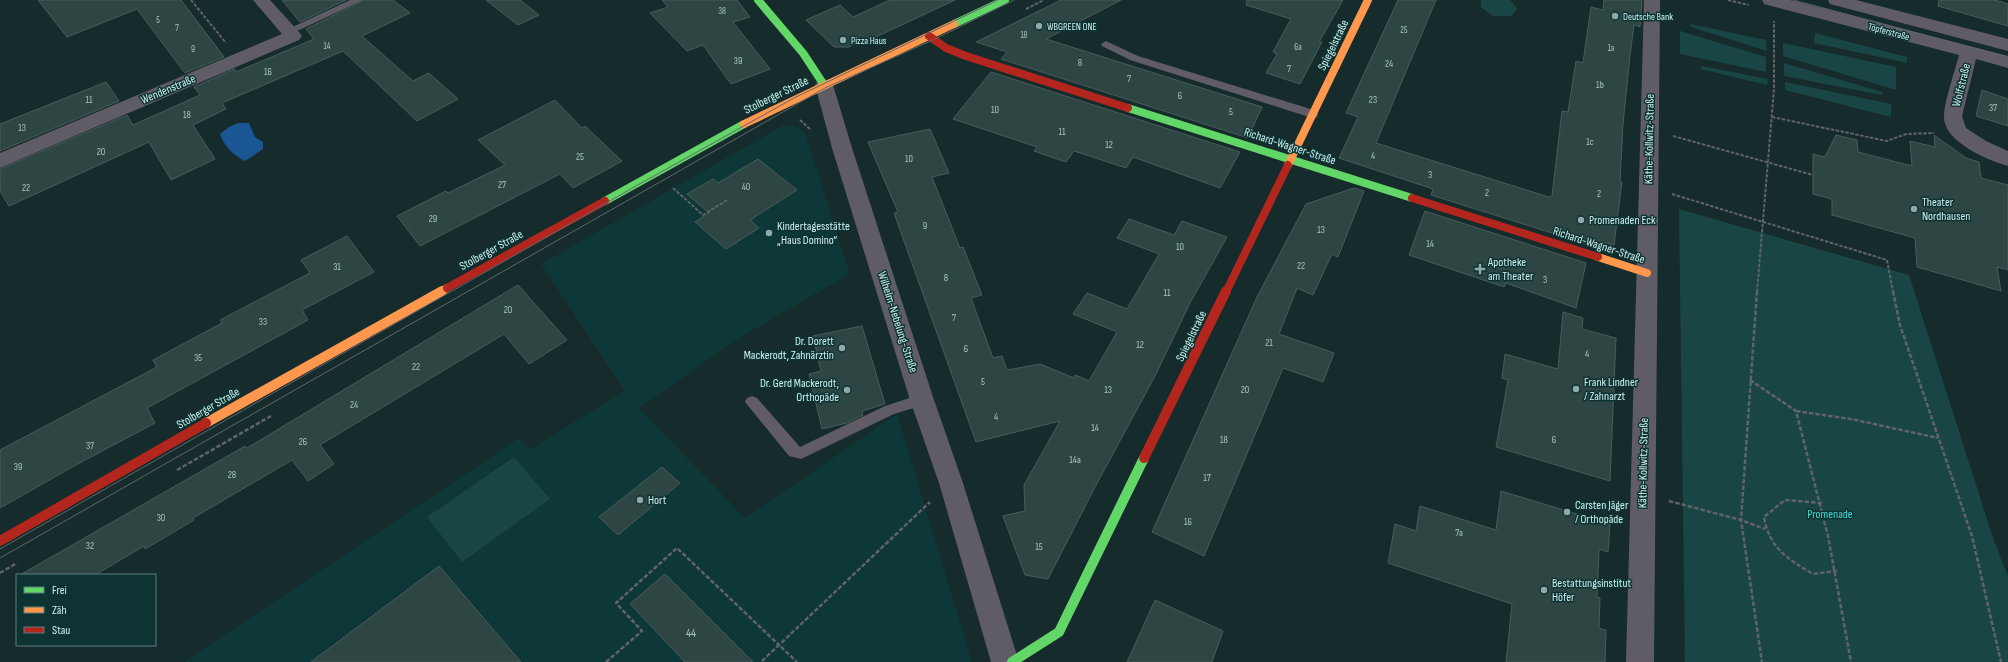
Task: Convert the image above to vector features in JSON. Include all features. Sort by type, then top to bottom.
[{"type":"street","points":[[261,0],[289,31]]},
{"type":"street","name":"Wilhelm-Nebelung-Straße","points":[[758,0],[803,53],[824,85],[839,140],[922,400],[951,483],[1004,662]]},
{"type":"street","name":"Stolberger Straße","points":[[0,541],[254,396],[764,113],[1005,0]]},
{"type":"street","name":"Spiegelstraße","points":[[1012,662],[1060,632],[1368,0]]},
{"type":"street","name":"Käthe-Kollwitz-Straße","points":[[1640,662],[1652,0]]},
{"type":"street","name":"Töpferstraße","points":[[1770,0],[2008,62]]},
{"type":"street","name":"Töpferstraße","points":[[1836,0],[2008,45]]},
{"type":"street","name":"Wendenstraße","points":[[0,160],[293,36],[289,31]]},
{"type":"street","name":"Richard-Wagner-Straße","points":[[929,36],[946,48],[966,56],[1647,273]]},
{"type":"street","name":"Wolfstraße","points":[[1957,131],[1953,116],[1969,52]]},
{"type":"street","points":[[1957,131],[1979,146],[2008,159]]},
{"type":"lane","points":[[289,31],[358,0]]},
{"type":"lane","points":[[1106,44],[1134,58],[1313,114]]},
{"type":"lane","points":[[752,402],[794,452],[801,453],[890,410],[922,400]]},
{"type":"path","points":[[191,0],[239,59]]},
{"type":"path","points":[[1023,10],[1044,0]]},
{"type":"path","points":[[1762,662],[1741,520],[1762,221],[1774,89],[1775,34]]},
{"type":"path","points":[[1772,117],[1887,141],[1906,134],[1957,131]]},
{"type":"path","points":[[1693,141],[1813,175]]},
{"type":"path","points":[[670,184],[703,215],[727,200]]},
{"type":"path","points":[[1648,187],[1887,260],[1900,325],[1972,536],[2001,662]]},
{"type":"path","points":[[1750,380],[1796,411],[1851,419],[1939,438]]},
{"type":"path","points":[[1796,411],[1822,503],[1837,571],[1851,662]]},
{"type":"path","points":[[1643,494],[1741,520],[1765,529]]},
{"type":"path","points":[[1822,503],[1785,500],[1764,516],[1765,529],[1780,554],[1813,574],[1837,571]]},
{"type":"path","points":[[762,661],[919,513]]},
{"type":"path","points":[[606,662],[642,631],[616,603],[677,548],[797,662]]},
{"type":"shaded area","points":[[793,125],[805,133],[850,274],[741,337],[639,408],[745,518],[897,414],[972,662],[184,662],[519,438],[530,449],[625,391],[541,264],[782,126]]},
{"type":"green space","points":[[1481,0],[1510,0],[1517,10],[1511,16],[1493,16],[1481,7]]},
{"type":"green space","points":[[1690,24],[1766,40],[1767,51],[1691,27]]},
{"type":"green space","points":[[1680,31],[1766,57],[1766,72],[1680,54]]},
{"type":"green space","points":[[1815,33],[1907,57],[1907,63],[1814,43]]},
{"type":"green space","points":[[1783,43],[1896,67],[1896,90],[1783,56]]},
{"type":"green space","points":[[1784,63],[1882,92],[1882,95],[1784,76]]},
{"type":"green space","points":[[1701,66],[1768,79],[1767,85],[1701,69]]},
{"type":"green space","points":[[1785,82],[1891,104],[1891,117],[1785,90]]},
{"type":"green space","name":"Promenade","points":[[1679,209],[1909,275],[1994,541],[2008,576],[2008,662],[1685,662]]},
{"type":"green space","points":[[514,457],[550,499],[462,562],[427,517]]},
{"type":"water","points":[[238,123],[249,123],[255,137],[263,142],[263,149],[245,161],[230,150],[224,143],[220,134],[229,127]]},
{"type":"building","points":[[38,0],[181,0],[224,57],[185,73],[137,9],[67,37]]},
{"type":"building","points":[[282,0],[346,0],[300,22]]},
{"type":"building","points":[[364,0],[393,0],[410,13],[362,36],[413,81],[429,73],[458,99],[417,121],[343,51],[222,103],[226,109],[193,125],[215,159],[171,180],[149,142],[9,206],[0,191],[0,169],[127,115],[133,125],[200,95],[194,87],[234,69],[236,72],[314,39],[306,29]]},
{"type":"building","points":[[486,0],[520,0],[539,15],[518,25]]},
{"type":"building","points":[[662,0],[737,0],[750,17],[733,22],[770,69],[731,84],[703,45],[687,51],[650,13],[668,7]]},
{"type":"building","points":[[890,0],[955,0],[863,43],[861,41],[849,47],[834,47],[806,20],[840,5],[853,17]]},
{"type":"building","points":[[1061,0],[1121,0],[1046,39],[1262,107],[1248,138],[1001,59],[1007,52],[976,42]]},
{"type":"building","points":[[1247,0],[1343,0],[1319,42],[1322,42],[1300,84],[1266,73],[1277,54],[1273,52],[1291,19],[1246,5]]},
{"type":"building","points":[[1398,0],[1436,0],[1376,143],[1549,197],[1552,196],[1562,111],[1568,112],[1576,61],[1583,63],[1591,7],[1603,10],[1604,0],[1642,0],[1640,27],[1634,25],[1630,55],[1623,124],[1620,182],[1622,182],[1614,245],[1592,239],[1590,245],[1431,195],[1433,189],[1339,158],[1358,117],[1346,113]]},
{"type":"building","points":[[1939,0],[1995,0],[2008,4],[2008,26],[1938,6]]},
{"type":"building","points":[[991,72],[1240,152],[1220,188],[1133,157],[1126,168],[1074,151],[1066,162],[1034,151],[1037,147],[953,119]]},
{"type":"building","points":[[106,82],[119,101],[0,151],[0,124]]},
{"type":"building","points":[[1982,90],[2008,99],[2008,126],[1976,116]]},
{"type":"building","points":[[555,100],[582,128],[585,126],[622,161],[573,188],[560,174],[420,246],[397,216],[446,191],[448,193],[505,165],[478,140]]},
{"type":"building","points":[[930,129],[949,173],[932,177],[960,248],[963,247],[982,295],[971,298],[993,358],[1002,356],[1007,370],[1040,364],[1074,378],[1075,375],[1089,381],[1117,332],[1073,314],[1087,293],[1127,309],[1159,254],[1117,238],[1129,219],[1174,235],[1182,221],[1227,237],[1190,303],[1155,376],[1095,487],[1048,579],[1025,575],[1003,516],[1025,511],[1024,485],[1060,421],[976,442],[894,213],[898,212],[868,142]]},
{"type":"building","name":"Theater Nordhausen","points":[[1836,135],[1857,140],[1858,152],[1912,166],[1910,141],[1935,147],[1934,135],[1966,158],[1979,162],[1981,178],[2008,185],[2008,270],[1997,267],[2001,291],[1917,267],[1915,238],[1832,215],[1832,199],[1813,194],[1813,154],[1825,157]]},
{"type":"building","points":[[758,159],[797,190],[750,220],[759,228],[726,249],[695,222],[709,213],[687,194],[713,179],[718,183]]},
{"type":"building","points":[[1354,188],[1364,191],[1338,257],[1332,254],[1313,295],[1297,288],[1279,334],[1334,353],[1323,382],[1283,368],[1204,556],[1152,532],[1257,297],[1306,204]]},
{"type":"building","points":[[1425,211],[1586,263],[1576,308],[1506,283],[1504,287],[1409,255]]},
{"type":"building","points":[[347,236],[374,272],[302,310],[308,320],[147,408],[155,423],[74,466],[0,508],[0,450],[157,367],[153,360],[222,323],[220,320],[310,273],[301,260]]},
{"type":"building","points":[[518,285],[567,340],[529,364],[504,334],[320,445],[334,464],[308,481],[292,460],[193,518],[194,520],[145,549],[144,546],[97,574],[22,574],[245,446],[247,448]]},
{"type":"building","points":[[1563,312],[1583,318],[1582,329],[1616,338],[1610,481],[1496,447],[1508,380],[1502,378],[1505,354],[1558,369]]},
{"type":"building","name":"Dr. Gerd Mackerodt, Orthopäde","points":[[862,326],[885,404],[862,411],[863,415],[847,423],[822,429],[809,374],[821,371],[813,336]]},
{"type":"building","name":"Hort","points":[[662,467],[680,483],[618,535],[599,517]]},
{"type":"building","points":[[1501,491],[1610,524],[1608,552],[1599,549],[1597,597],[1600,598],[1599,628],[1606,630],[1605,662],[1506,662],[1512,604],[1388,563],[1395,524],[1416,531],[1420,506],[1496,530]]},
{"type":"building","points":[[439,566],[521,662],[311,662]]},
{"type":"building","points":[[665,574],[753,662],[685,662],[630,604]]},
{"type":"building","points":[[1155,600],[1223,631],[1212,662],[1127,662]]},
{"type":"tram line","points":[[0,549],[636,186],[794,98],[998,0]]},
{"type":"tram line","points":[[0,558],[825,88],[933,40],[1014,0]]},
{"type":"tram line","points":[[1793,0],[2008,57]]},
{"type":"traffic: fast","points":[[758,0],[803,53],[824,85]]},
{"type":"traffic: fast","points":[[954,24],[1005,0]]},
{"type":"traffic: fast","points":[[1128,108],[1412,198]]},
{"type":"traffic: fast","points":[[605,201],[744,124]]},
{"type":"traffic: fast","points":[[1012,662],[1059,632],[1144,458]]},
{"type":"traffic: slow","points":[[1288,165],[1368,0]]},
{"type":"traffic: slow","points":[[744,124],[954,24]]},
{"type":"traffic: slow","points":[[1598,257],[1647,273]]},
{"type":"traffic: slow","points":[[206,423],[447,288]]},
{"type":"traffic: jam","points":[[929,36],[946,48],[966,56],[1128,108]]},
{"type":"traffic: jam","points":[[1144,458],[1288,165]]},
{"type":"traffic: jam","points":[[1412,198],[1598,257]]},
{"type":"traffic: jam","points":[[447,288],[605,201]]},
{"type":"traffic: jam","points":[[0,541],[206,423]]},
{"type":"place","name":"Deutsche Bank","points":[[1615,16]]},
{"type":"place","name":"WBGREEN ONE","points":[[1039,26]]},
{"type":"place","name":"Pizza Haus","points":[[843,40]]},
{"type":"place","name":"Theater Nordhausen","points":[[1914,209]]},
{"type":"place","name":"Promenaden Eck","points":[[1581,220]]},
{"type":"place","name":"Kindertagesstätte „Haus Domino“","points":[[769,233]]},
{"type":"place","name":"Apotheke am Theater","points":[[1480,269]]},
{"type":"place","name":"Dr. Dorett Mackerodt, Zahnärztin","points":[[842,348]]},
{"type":"place","name":"Frank Lindner / Zahnarzt","points":[[1576,389]]},
{"type":"place","name":"Dr. Gerd Mackerodt, Orthopäde","points":[[847,390]]},
{"type":"place","name":"Hort","points":[[640,500]]},
{"type":"place","name":"Carsten Jäger / Orthopäde","points":[[1567,512]]},
{"type":"place","name":"Bestattungsinstitut Höfer","points":[[1544,590]]}]
